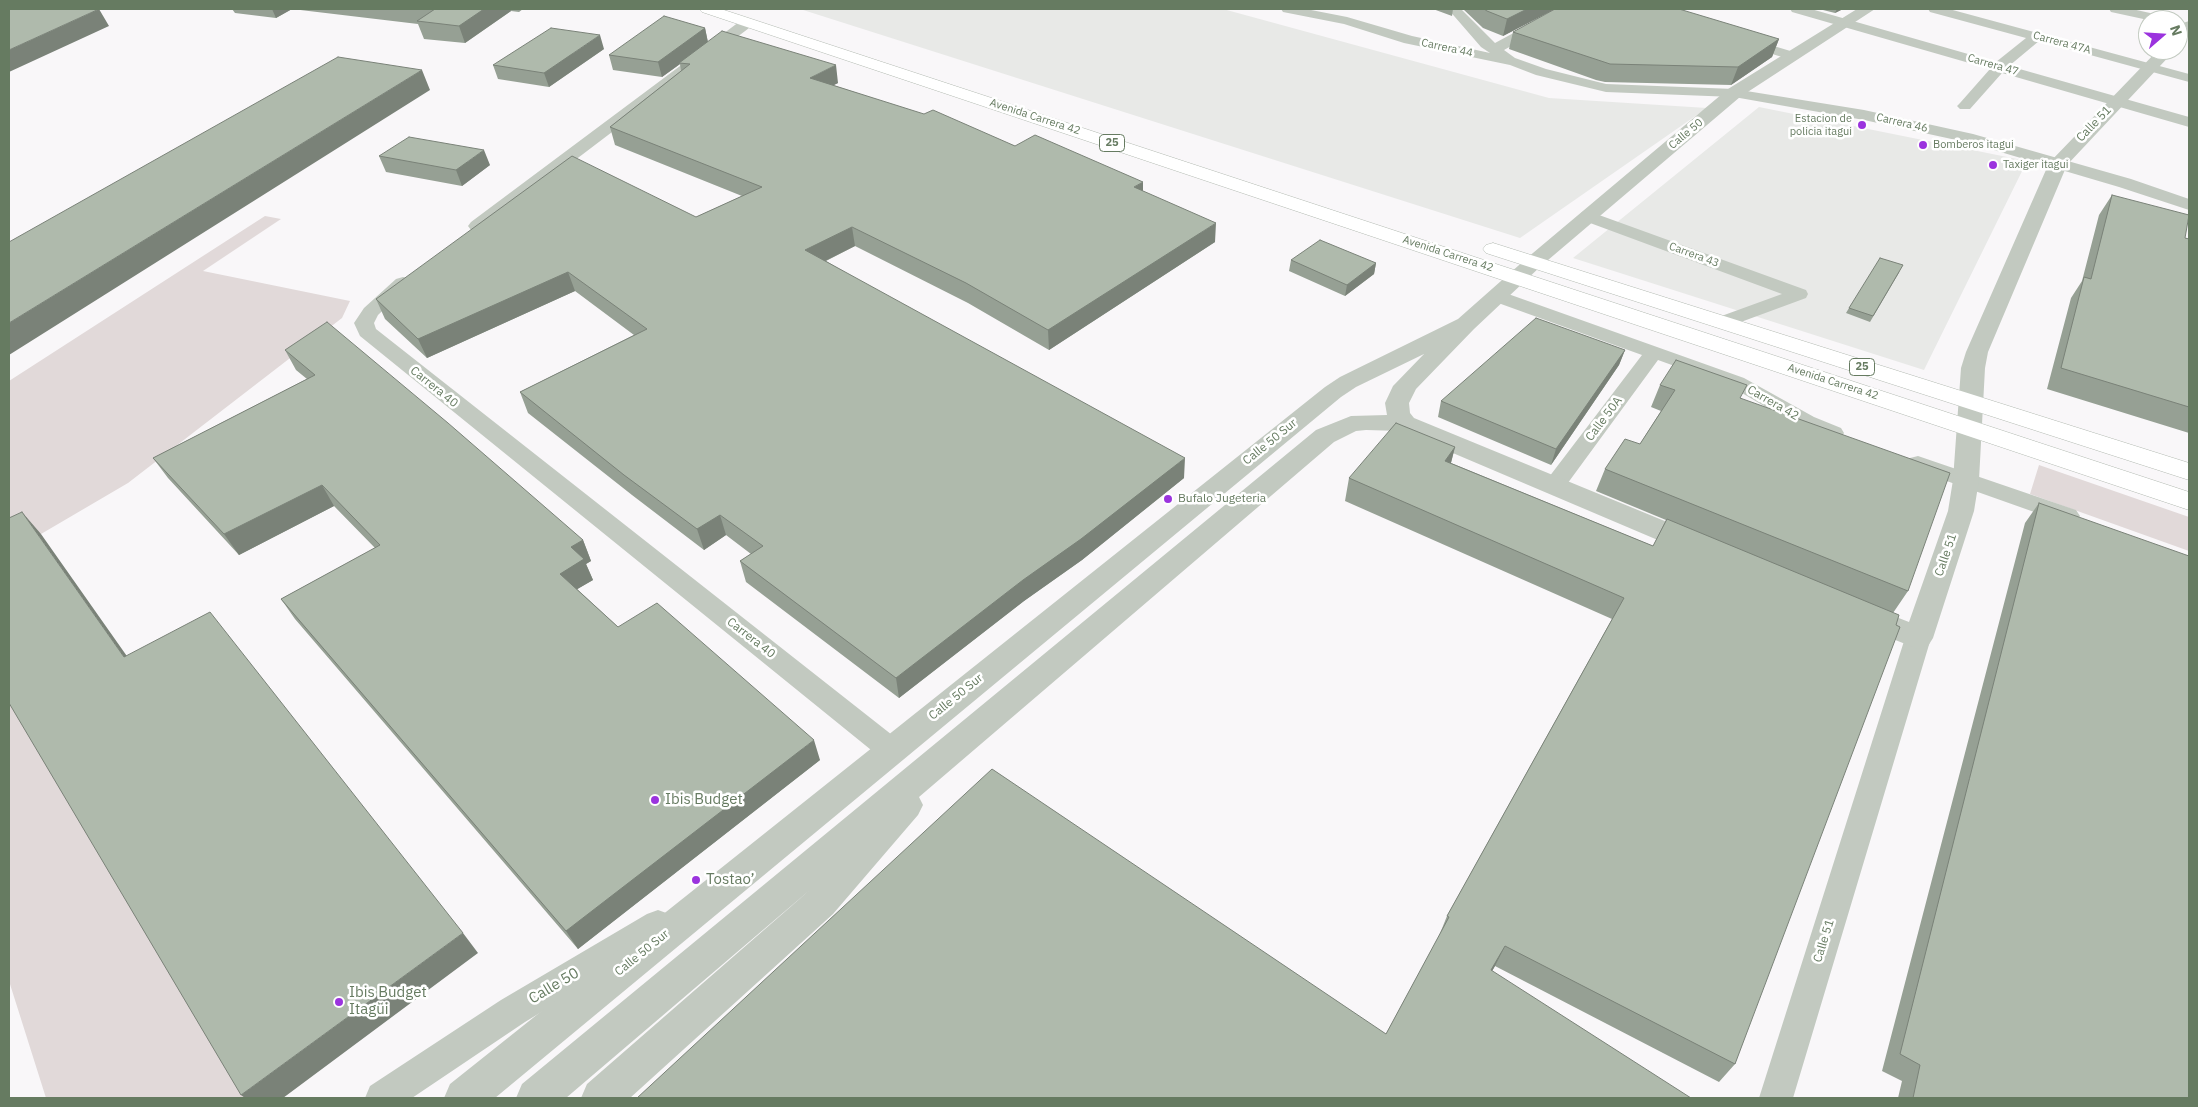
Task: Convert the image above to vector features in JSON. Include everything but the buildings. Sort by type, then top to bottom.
[{"type":"highway","name":"Avenida Carrera 42","points":[[707,9],[751,16],[1068,111]]},
{"type":"highway","name":"Avenida Carrera 42","points":[[751,16],[1970,415],[2189,472]]},
{"type":"highway","name":"Avenida Carrera 42","points":[[1477,244],[1526,269],[1723,322],[1970,415],[2189,502]]},
{"type":"street","name":"Carrera 44","points":[[1288,9],[1347,21],[1408,40],[1514,62],[1541,72],[1606,88]]},
{"type":"street","points":[[1454,9],[1495,50],[1514,62]]},
{"type":"street","points":[[1495,50],[1567,9]]},
{"type":"street","name":"Carrera 47","points":[[1797,9],[2189,122]]},
{"type":"street","name":"Calle 50","points":[[1526,269],[1734,93],[1867,9]]},
{"type":"street","name":"Carrera 47A","points":[[1935,9],[2189,78]]},
{"type":"street","points":[[2116,9],[2138,14]]},
{"type":"street","points":[[460,239],[751,16]]},
{"type":"street","points":[[1965,106],[1999,67],[2037,36]]},
{"type":"street","points":[[1735,38],[1792,56]]},
{"type":"street","name":"Calle 51","points":[[1776,1098],[1918,638],[1961,511],[1966,480],[1973,368],[1977,352],[2058,163],[2116,100],[2159,60]]},
{"type":"street","name":"Carrera 46","points":[[1606,88],[1734,93],[1872,116],[1973,139],[2058,163],[2189,206]]},
{"type":"street","name":"Carrera 43","points":[[1588,216],[1799,294],[1723,322]]},
{"type":"street","name":"Calle 50 Sur","points":[[1405,423],[1398,413],[1397,403],[1405,386],[1466,324],[1526,269]]},
{"type":"street","name":"Carrera 40","points":[[415,273],[371,312],[364,323],[368,332],[443,394],[892,750]]},
{"type":"street","name":"Carrera 42","points":[[1498,296],[1737,382],[1807,422],[1854,440]]},
{"type":"street","name":"Calle 50 Sur","points":[[469,1094],[1333,392],[1348,382],[1466,324]]},
{"type":"street","name":"Calle 50A","points":[[1554,486],[1654,352]]},
{"type":"street","points":[[536,1098],[1325,436],[1351,424],[1405,423],[1718,554]]},
{"type":"street","points":[[1900,457],[2088,523]]},
{"type":"street","points":[[1845,608],[1918,638]]},
{"type":"street","points":[[601,1098],[821,902],[964,738]]},
{"type":"street","name":"Calle 50","points":[[382,1098],[513,1011],[730,881]]},
{"type":"shaded area","points":[[800,9],[1223,9],[1549,98],[1707,108],[1520,238]]},
{"type":"shaded area","points":[[1759,107],[2027,161],[1924,370],[1573,258]]},
{"type":"shaded area","points":[[265,216],[281,219],[203,271],[350,301],[342,318],[128,483],[41,534],[9,549],[9,381]]},
{"type":"shaded area","points":[[2039,465],[2189,517],[2189,551],[2030,494]]},
{"type":"shaded area","points":[[9,687],[254,1098],[46,1098],[9,981]]},
{"type":"place","name":"Estacion de policia itagui","points":[[1862,125]]},
{"type":"place","name":"Bomberos itagui","points":[[1923,145]]},
{"type":"place","name":"Taxiger itagui","points":[[1993,165]]},
{"type":"place","name":"Bufalo Jugeteria","points":[[1168,499]]},
{"type":"place","name":"Ibis Budget","points":[[655,800]]},
{"type":"place","name":"Tostao’","points":[[696,880]]},
{"type":"place","name":"Ibis Budget Itagüi","points":[[339,1002]]}]
